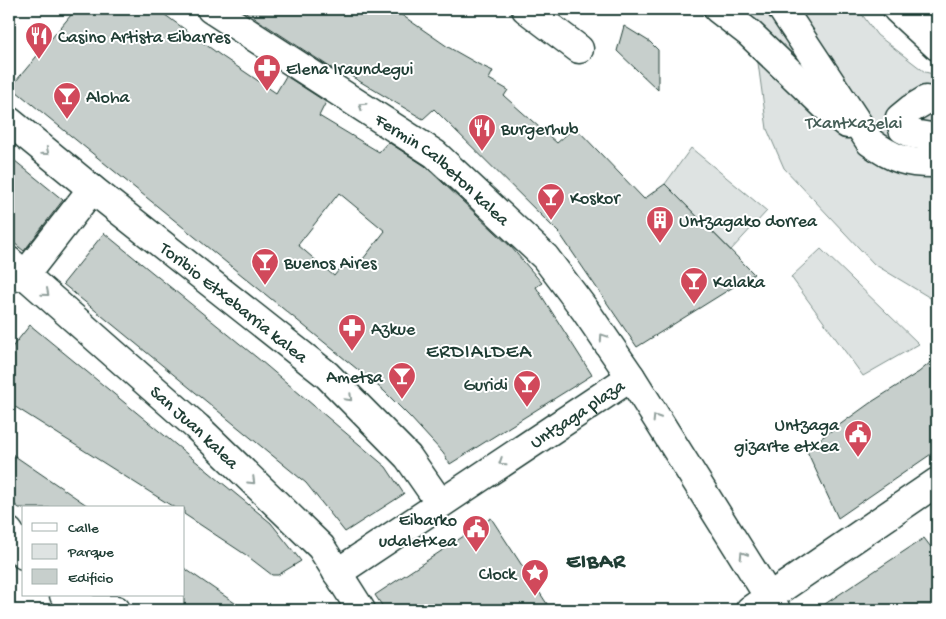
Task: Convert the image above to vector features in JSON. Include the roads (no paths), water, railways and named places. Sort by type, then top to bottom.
[{"type":"street","name":"Fermin Calbeton kalea","points":[[211,9],[435,154],[545,257],[585,310],[631,378]]},
{"type":"street","points":[[526,9],[579,49]]},
{"type":"street","points":[[718,9],[749,33],[826,106],[885,153],[909,162],[937,163]]},
{"type":"street","points":[[782,9],[870,142]]},
{"type":"street","points":[[899,10],[937,14]]},
{"type":"street","points":[[899,10],[937,46]]},
{"type":"street","points":[[926,100],[900,118],[903,129],[913,134],[937,138]]},
{"type":"street","name":"Toribio Etxebarria kalea","points":[[9,121],[326,375],[408,457],[440,503]]},
{"type":"street","points":[[14,271],[92,189]]},
{"type":"street","name":"San Juan kalea","points":[[14,271],[197,428],[321,548],[361,610]]},
{"type":"street","name":"Untzaga plaza","points":[[337,573],[631,378],[765,606]]},
{"type":"street","points":[[765,606],[937,482]]},
{"type":"street","points":[[9,532],[22,552]]},
{"type":"street","points":[[51,596],[60,610]]},
{"type":"street","points":[[66,596],[90,610],[116,610]]},
{"type":"place","name":"Casino Artista Eibarres","points":[[39,60]]},
{"type":"place","name":"Elena Iraundegui","points":[[267,92]]},
{"type":"place","name":"Aloha","points":[[67,120]]},
{"type":"place","name":"Burgerhub","points":[[482,152]]},
{"type":"place","name":"Koskor","points":[[551,221]]},
{"type":"place","name":"Untzagako dorrea","points":[[660,244]]},
{"type":"place","name":"Buenos Aires","points":[[265,286]]},
{"type":"place","name":"Kalaka","points":[[694,305]]},
{"type":"place","name":"Azkue","points":[[352,352]]},
{"type":"place","name":"Ametsa","points":[[402,400]]},
{"type":"place","name":"Guridi","points":[[527,408]]},
{"type":"place","name":"Untzaga gizarte etxea","points":[[858,458]]},
{"type":"place","name":"Eibarko udaletxea","points":[[476,553]]},
{"type":"place","name":"Clock","points":[[535,597]]},
{"type":"district","name":"ERDIALDEA","points":[[479,350]]},
{"type":"district","name":"EIBAR","points":[[596,559]]},
{"type":"park label","name":"Txantxazelai","points":[[854,122]]}]
